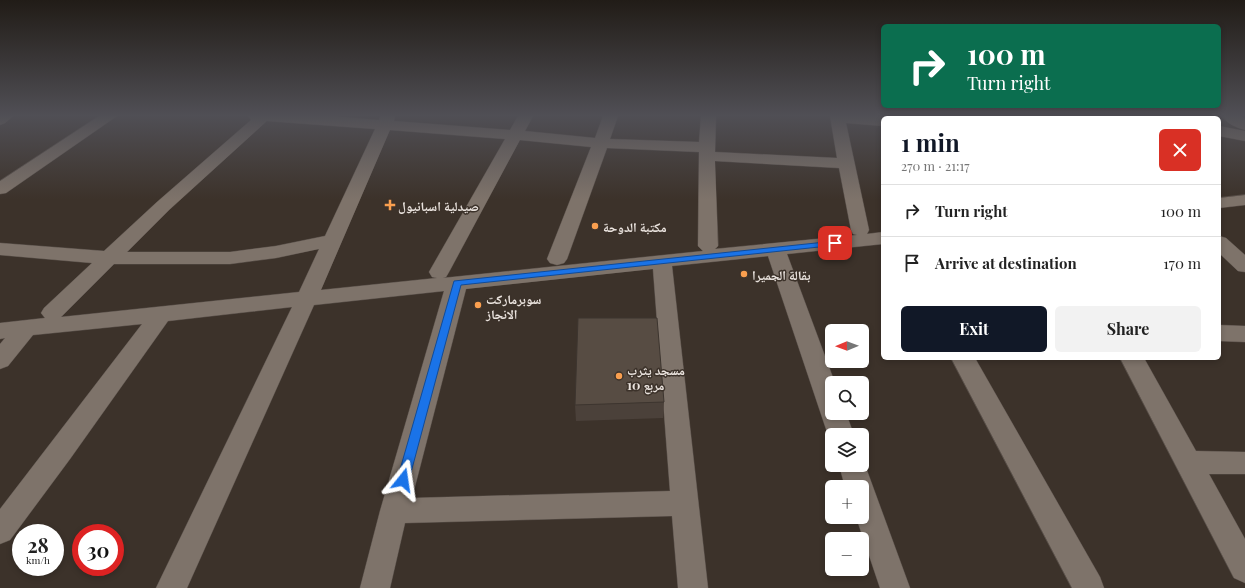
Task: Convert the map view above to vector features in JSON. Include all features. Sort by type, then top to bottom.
[{"type":"street","points":[[0,189],[69,143]]},
{"type":"street","points":[[52,313],[111,258],[163,206],[231,143]]},
{"type":"street","points":[[171,588],[310,292],[376,143]]},
{"type":"street","points":[[375,588],[448,278],[511,143]]},
{"type":"street","points":[[557,259],[601,143]]},
{"type":"street","points":[[607,143],[846,163]]},
{"type":"street","points":[[707,143],[708,246]]},
{"type":"street","points":[[843,143],[860,230]]},
{"type":"street","points":[[1221,193],[1245,190]]},
{"type":"street","points":[[1221,203],[1245,200]]},
{"type":"street","points":[[448,278],[557,259],[708,246],[881,227]]},
{"type":"street","points":[[0,318],[310,292],[448,278],[662,262],[881,238]]},
{"type":"street","points":[[4,253],[111,258],[230,258],[276,252],[333,240]]},
{"type":"street","points":[[1221,244],[1242,260]]},
{"type":"street","points":[[776,250],[825,390]]},
{"type":"street","points":[[662,262],[693,588]]},
{"type":"street","points":[[0,331],[161,314],[310,292]]},
{"type":"street","points":[[0,531],[61,451],[161,314]]},
{"type":"street","points":[[0,360],[27,328]]},
{"type":"street","points":[[1221,333],[1245,334]]},
{"type":"street","points":[[964,360],[1089,588]]},
{"type":"street","points":[[1133,360],[1245,568]]},
{"type":"street","points":[[1189,462],[1245,463]]},
{"type":"street","points":[[394,511],[685,503]]},
{"type":"street","points":[[869,515],[895,588]]},
{"type":"building","name":"مسجد يثرب مربع 10","points":[[578,318],[657,318],[664,402],[575,405]]},
{"type":"place","name":"صيدلية اسبانيول","points":[[390,205]]},
{"type":"place","name":"مكتبة الدوحة","points":[[595,226]]},
{"type":"place","name":"بقالة الجميرا","points":[[744,274]]},
{"type":"place","name":"سوبرماركت الانجاز","points":[[478,305]]},
{"type":"place","name":"مسجد يثرب مربع 10","points":[[619,376]]},
{"type":"route","points":[[403,480],[457,283],[835,243]]}]
